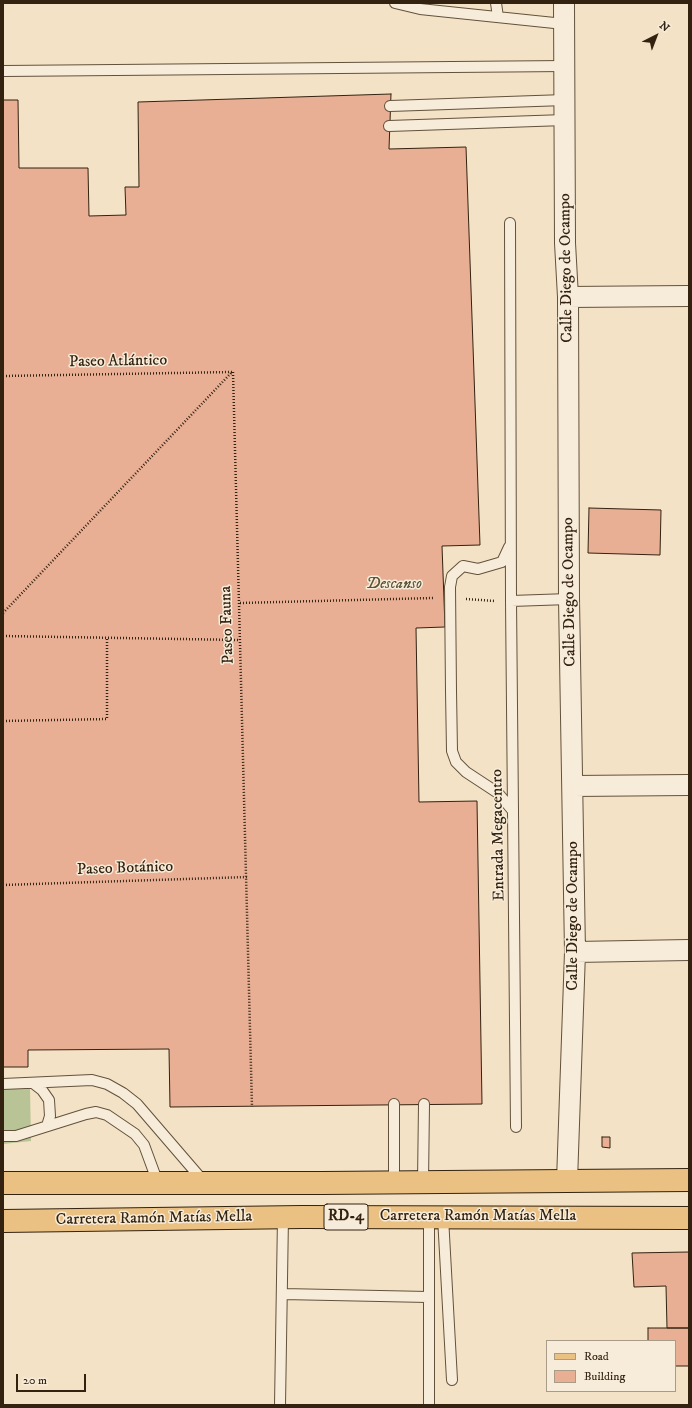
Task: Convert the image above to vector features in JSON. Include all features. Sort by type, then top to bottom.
[{"type":"main road","name":"RD-4","points":[[3,1183],[394,1183],[689,1180]]},
{"type":"main road","name":"Carretera Ramón Matías Mella","points":[[3,1221],[283,1217],[689,1218]]},
{"type":"street","name":"Calle Diego de Ocampo","points":[[564,3],[565,243],[568,297],[569,599],[574,786],[575,952],[567,1181]]},
{"type":"street","points":[[568,297],[689,296]]},
{"type":"street","points":[[574,786],[689,786]]},
{"type":"street","points":[[575,952],[689,950]]},
{"type":"lane","points":[[395,3],[420,9],[564,24]]},
{"type":"lane","points":[[496,3],[498,17]]},
{"type":"lane","points":[[3,70],[565,66]]},
{"type":"lane","points":[[390,106],[565,100]]},
{"type":"lane","points":[[389,126],[565,120]]},
{"type":"lane","name":"Entrada Megacentro","points":[[510,223],[511,601],[516,1127]]},
{"type":"lane","points":[[511,543],[502,562],[478,568],[463,566],[458,569],[452,576],[450,598],[452,751],[456,762],[466,772],[498,793],[513,811]]},
{"type":"lane","points":[[511,601],[569,599]]},
{"type":"lane","points":[[3,1084],[92,1080],[107,1084],[123,1093],[152,1119],[205,1183]]},
{"type":"lane","points":[[33,1083],[42,1090],[49,1100],[50,1116],[46,1126]]},
{"type":"lane","points":[[394,1104],[394,1183]]},
{"type":"lane","points":[[423,1182],[424,1104]]},
{"type":"lane","points":[[3,1136],[16,1136],[86,1114],[96,1112],[106,1114],[135,1134],[144,1145],[158,1183]]},
{"type":"lane","points":[[280,1405],[283,1294],[283,1217]]},
{"type":"lane","points":[[429,1405],[428,1297],[436,1217]]},
{"type":"lane","points":[[436,1217],[452,1380]]},
{"type":"lane","points":[[283,1294],[428,1297]]},
{"type":"path","name":"Paseo Atlántico","points":[[3,376],[233,372]]},
{"type":"path","name":"Paseo Fauna","points":[[233,372],[252,1107]]},
{"type":"path","points":[[3,613],[233,372]]},
{"type":"path","points":[[240,603],[450,598],[511,601]]},
{"type":"path","points":[[3,636],[107,639],[240,640]]},
{"type":"path","points":[[3,721],[107,719],[107,639]]},
{"type":"path","name":"Paseo Botánico","points":[[3,885],[247,877]]},
{"type":"green space","points":[[3,1088],[30,1088],[31,1141],[3,1144]]},
{"type":"building","points":[[391,94],[389,149],[466,147],[480,545],[442,546],[445,627],[416,628],[419,802],[477,801],[482,1104],[170,1107],[169,1049],[28,1050],[28,1067],[3,1067],[3,100],[18,100],[19,168],[88,168],[89,216],[126,215],[125,187],[139,187],[138,102]]},
{"type":"building","points":[[589,508],[661,510],[660,555],[588,553]]},
{"type":"building","points":[[602,1137],[610,1137],[610,1148],[602,1147]]},
{"type":"building","points":[[689,1252],[689,1328],[667,1328],[666,1286],[634,1287],[632,1253]]},
{"type":"building","points":[[648,1328],[689,1328],[689,1366],[676,1366],[676,1340],[648,1340]]},
{"type":"park label","name":"Descanso","points":[[394,585]]}]
